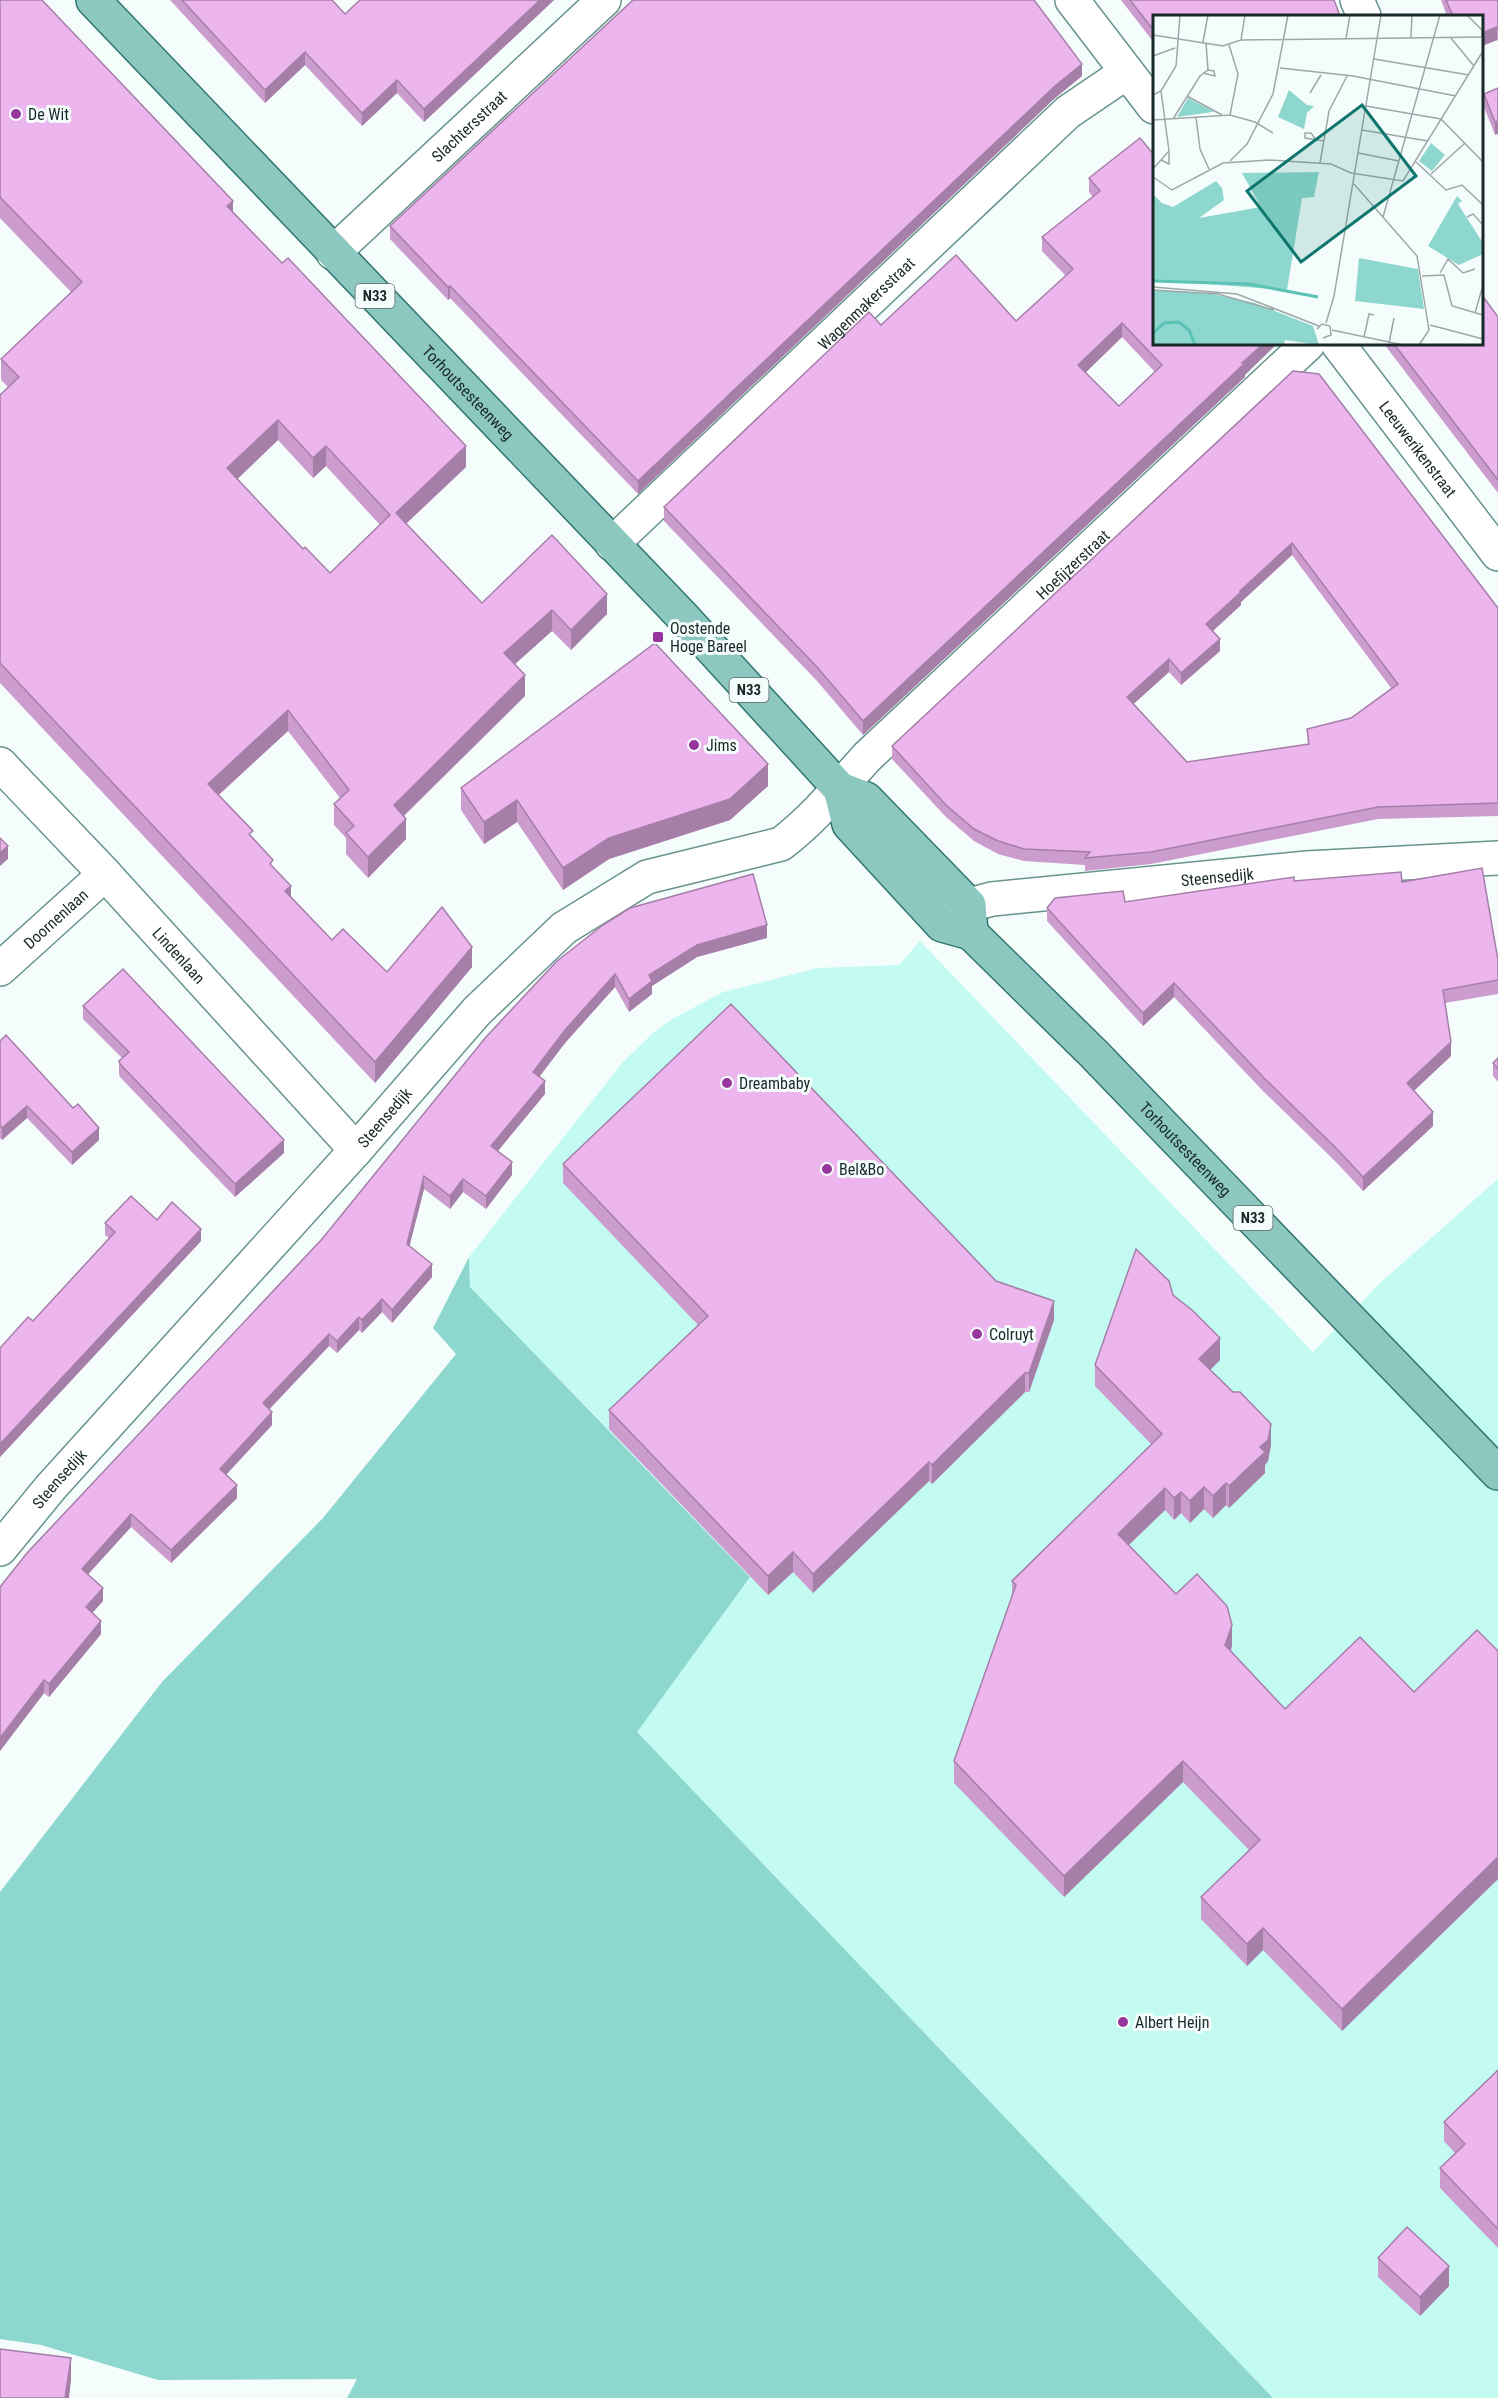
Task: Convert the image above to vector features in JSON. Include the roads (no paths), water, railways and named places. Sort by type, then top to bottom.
[{"type":"main road","name":"Torhoutsesteenweg","points":[[93,0],[682,616],[840,789],[849,824],[961,921],[1094,1054],[1498,1473]]},
{"type":"street","name":"Slachtersstraat","points":[[333,253],[604,0]]},
{"type":"street","points":[[1072,0],[1153,104]]},
{"type":"street","points":[[1357,0],[1364,15]]},
{"type":"street","name":"Wagenmakersstraat","points":[[612,544],[1068,112],[1127,72]]},
{"type":"street","name":"Hoefijzerstraat","points":[[840,789],[867,757],[1307,345]]},
{"type":"street","name":"Leeuwerikenstraat","points":[[1339,345],[1498,554]]},
{"type":"street","name":"Lindenlaan","points":[[0,764],[105,874],[356,1150]]},
{"type":"street","name":"Steensedijk","points":[[0,1549],[51,1487],[356,1150],[477,1011],[564,928],[647,877],[781,844],[797,832],[840,789]]},
{"type":"street","name":"Steensedijk","points":[[961,921],[992,899],[1307,868],[1498,858]]},
{"type":"street","name":"Doornenlaan","points":[[2,966],[105,874]]},
{"type":"place","name":"De Wit","points":[[16,114]]},
{"type":"place","name":"Oostende Hoge Bareel","points":[[658,637]]},
{"type":"place","name":"Jims","points":[[694,745]]},
{"type":"place","name":"Dreambaby","points":[[727,1083]]},
{"type":"place","name":"Bel&Bo","points":[[827,1169]]},
{"type":"place","name":"Colruyt","points":[[977,1334]]},
{"type":"place","name":"Albert Heijn","points":[[1123,2022]]}]
